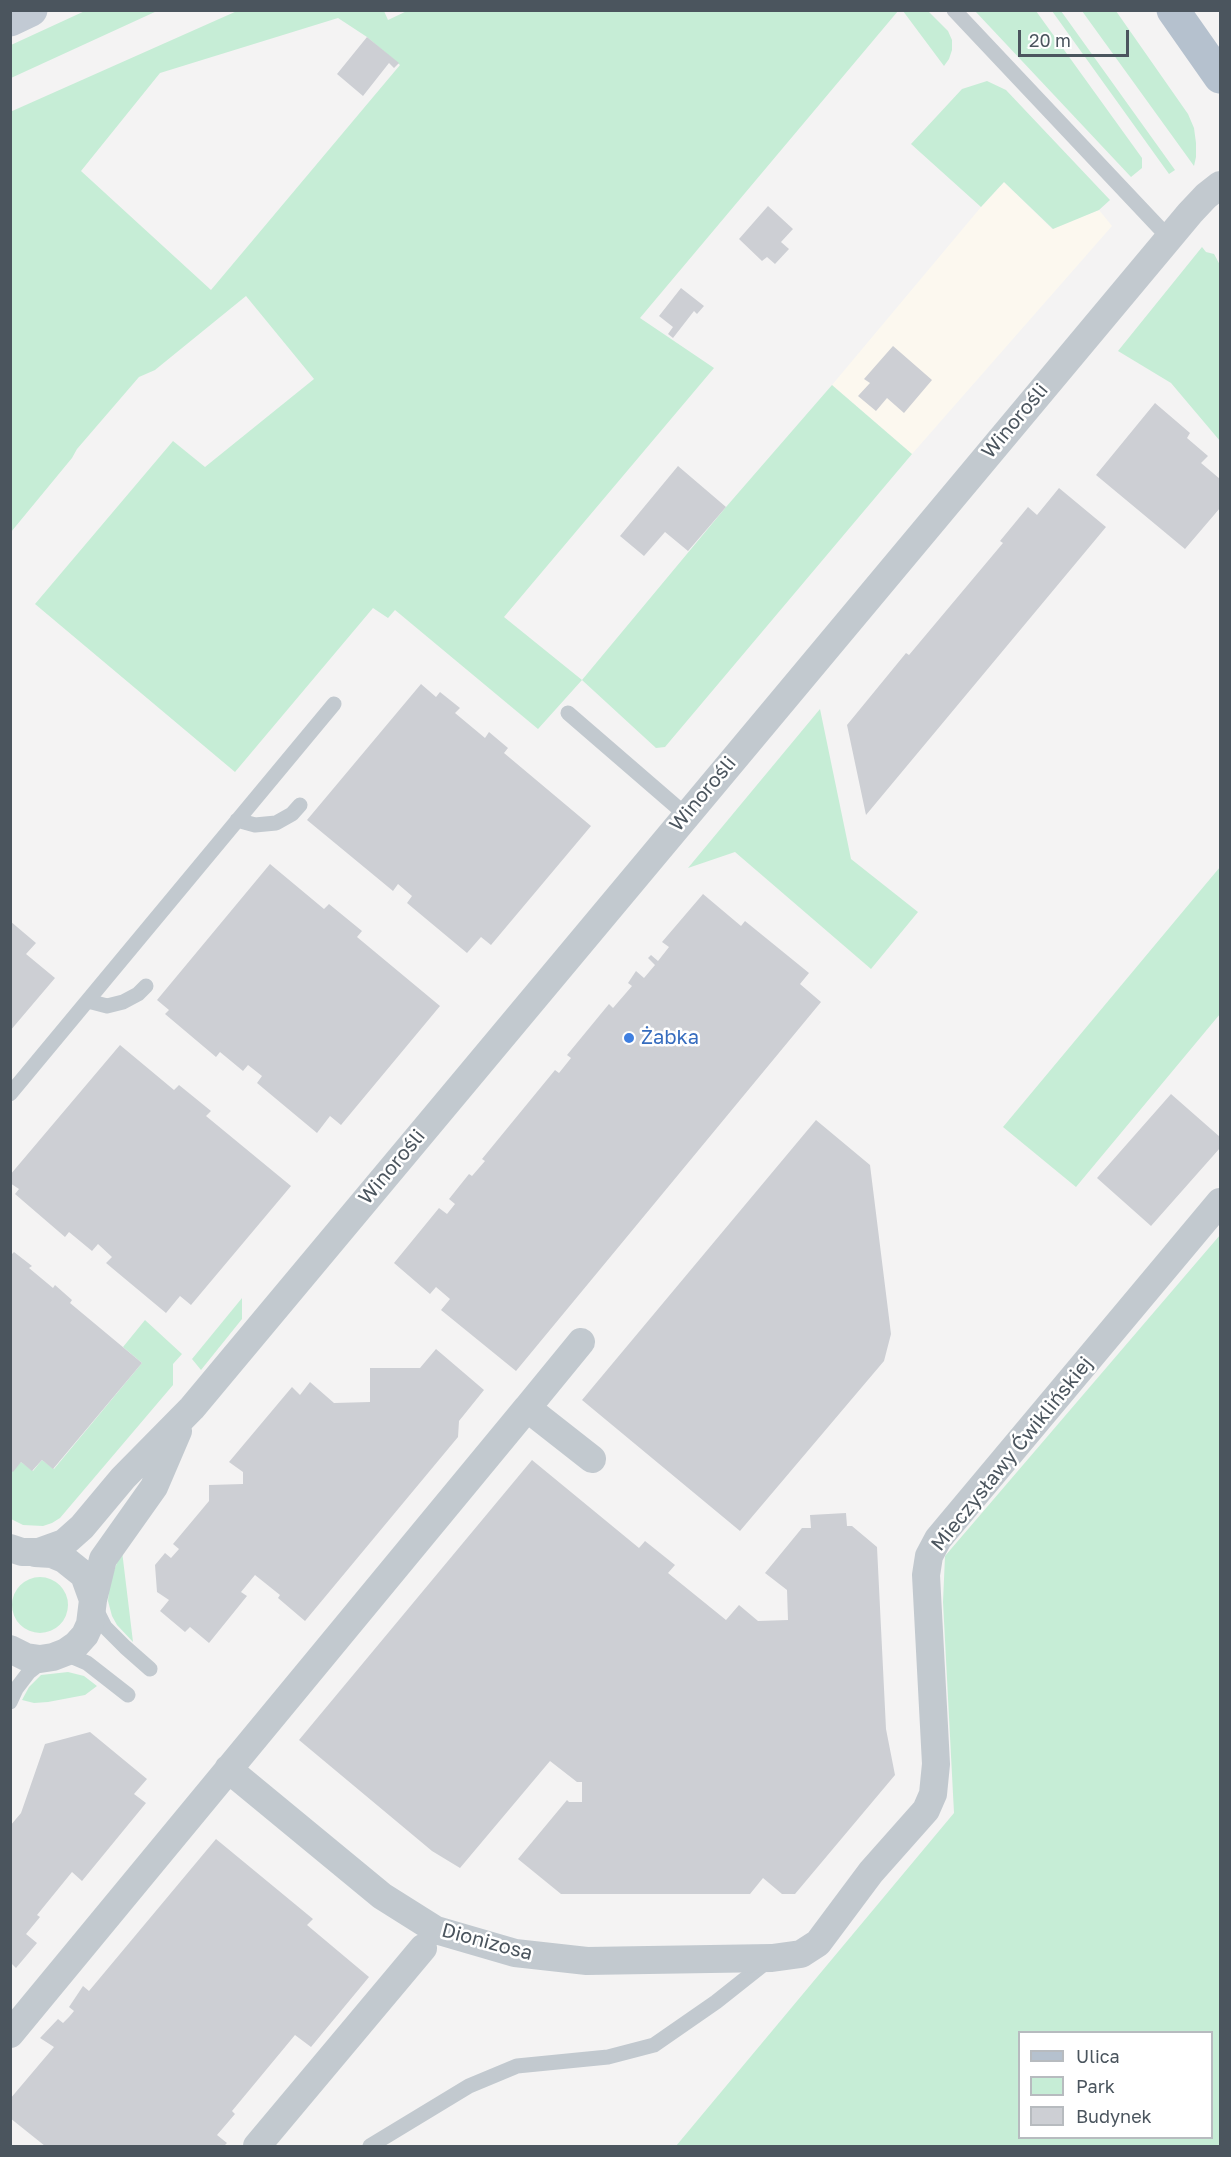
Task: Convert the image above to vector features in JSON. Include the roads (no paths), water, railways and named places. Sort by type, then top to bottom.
[{"type":"main road","points":[[1173,10],[1221,77]]},
{"type":"street","points":[[10,20],[31,10]]},
{"type":"street","name":"Winorośli","points":[[10,1561],[56,1547],[77,1532],[123,1478],[192,1408],[1169,238],[1206,196],[1221,185]]},
{"type":"street","name":"Mieczysławy Ćwiklińskiej","points":[[801,1954],[818,1943],[871,1872],[926,1810],[933,1794],[936,1764],[926,1575],[929,1556],[938,1539],[1221,1202]]},
{"type":"street","points":[[10,2034],[580,1342]]},
{"type":"street","name":"Winorośli","points":[[53,1657],[66,1652],[85,1635],[93,1612],[93,1600],[103,1559],[154,1487],[183,1421],[192,1408]]},
{"type":"street","points":[[526,1408],[592,1459]]},
{"type":"street","points":[[10,1548],[22,1552],[52,1554],[75,1566],[84,1575],[93,1600]]},
{"type":"street","points":[[10,1649],[26,1657],[40,1659],[53,1657]]},
{"type":"street","name":"Dionizosa","points":[[228,1769],[382,1896],[436,1930],[515,1953],[587,1961],[772,1958],[801,1954]]},
{"type":"street","points":[[257,2146],[423,1948]]},
{"type":"lane","points":[[954,10],[1169,238]]},
{"type":"lane","points":[[10,1094],[334,704]]},
{"type":"lane","points":[[568,714],[686,815]]},
{"type":"lane","points":[[237,820],[255,825],[276,823],[292,814],[300,805]]},
{"type":"lane","points":[[88,1001],[107,1006],[123,1002],[138,994],[146,986]]},
{"type":"lane","points":[[93,1600],[105,1627],[150,1669]]},
{"type":"lane","points":[[10,1702],[29,1672],[53,1657],[73,1657],[82,1660],[128,1695]]},
{"type":"lane","points":[[370,2146],[469,2086],[517,2066],[608,2057],[654,2045],[716,2002],[772,1958]]},
{"type":"place","name":"Żabka","points":[[629,1038]]}]
